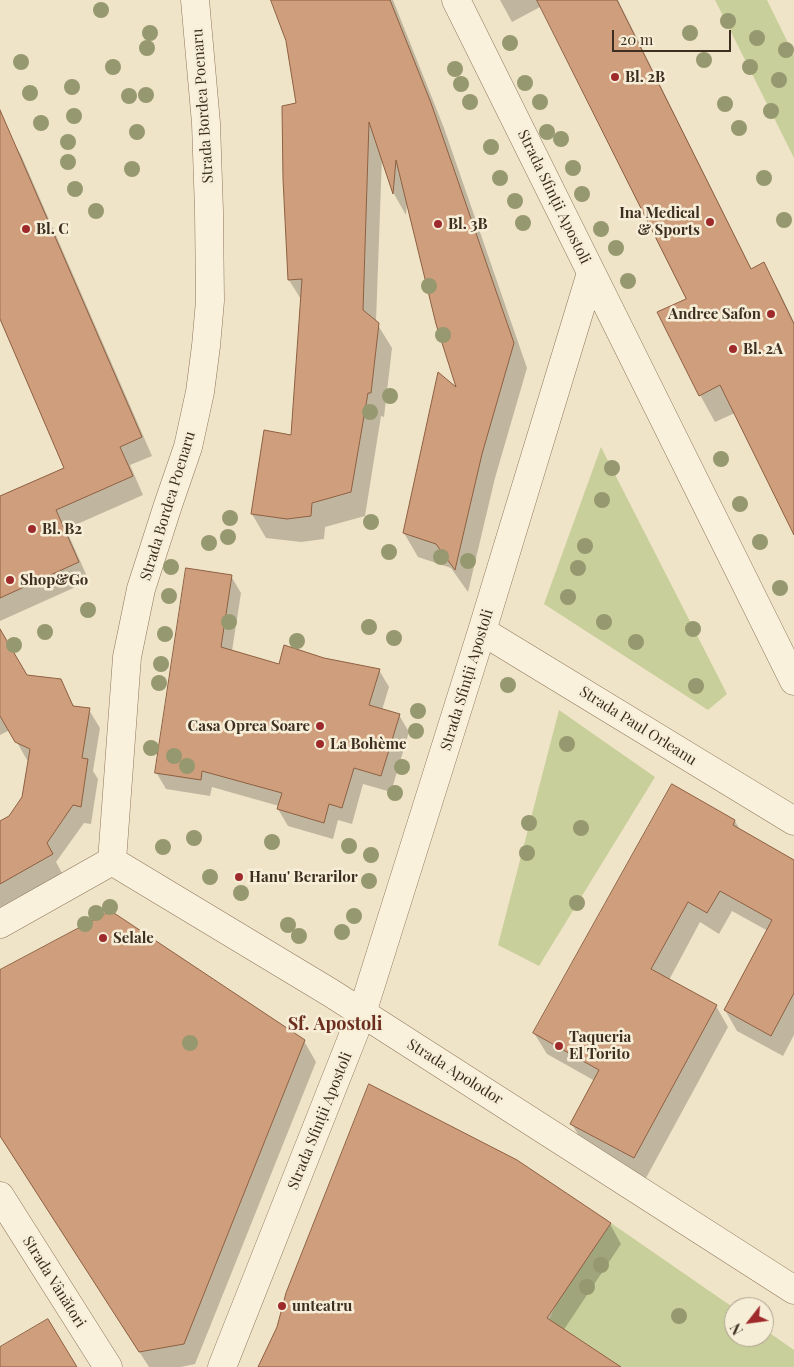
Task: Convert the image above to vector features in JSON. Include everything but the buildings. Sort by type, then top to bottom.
[{"type":"street","name":"Strada Bordea Poenaru","points":[[112,861],[127,657],[141,588],[188,447],[200,392],[206,346],[210,301],[207,132],[195,0]]},
{"type":"street","name":"Strada Sfinții Apostoli","points":[[222,1367],[362,1013],[591,273],[456,0]]},
{"type":"street","points":[[591,273],[794,681]]},
{"type":"street","name":"Strada Paul Orleanu","points":[[482,630],[794,821]]},
{"type":"street","points":[[0,924],[112,861]]},
{"type":"street","name":"Strada Apolodor","points":[[112,861],[362,1013],[794,1290]]},
{"type":"street","name":"Strada Vânători","points":[[0,1196],[108,1367]]},
{"type":"green space","points":[[715,0],[767,0],[794,55],[794,158]]},
{"type":"green space","points":[[601,447],[727,694],[708,710],[544,604]]},
{"type":"green space","points":[[559,710],[655,777],[539,966],[498,945]]},
{"type":"green space","points":[[611,1223],[724,1301],[724,1347],[774,1347],[774,1336],[794,1350],[794,1367],[621,1367],[549,1320],[557,1302]]},
{"type":"place","name":"Bl. 2B","points":[[615,77]]},
{"type":"place","name":"Ina Medical & Sports","points":[[710,222]]},
{"type":"place","name":"Bl. 3B","points":[[438,224]]},
{"type":"place","name":"Bl. C","points":[[26,229]]},
{"type":"place","name":"Andree Safon","points":[[771,314]]},
{"type":"place","name":"Bl. 2A","points":[[733,349]]},
{"type":"place","name":"Bl. B2","points":[[32,529]]},
{"type":"place","name":"Shop&Go","points":[[10,580]]},
{"type":"place","name":"Casa Oprea Soare","points":[[320,726]]},
{"type":"place","name":"La Bohème","points":[[320,744]]},
{"type":"place","name":"Hanu' Berarilor","points":[[239,877]]},
{"type":"place","name":"Selale","points":[[103,938]]},
{"type":"place","name":"Taqueria El Torito","points":[[559,1046]]},
{"type":"place","name":"unteatru","points":[[282,1306]]},
{"type":"district","name":"Sf. Apostoli","points":[[335,1024]]}]
